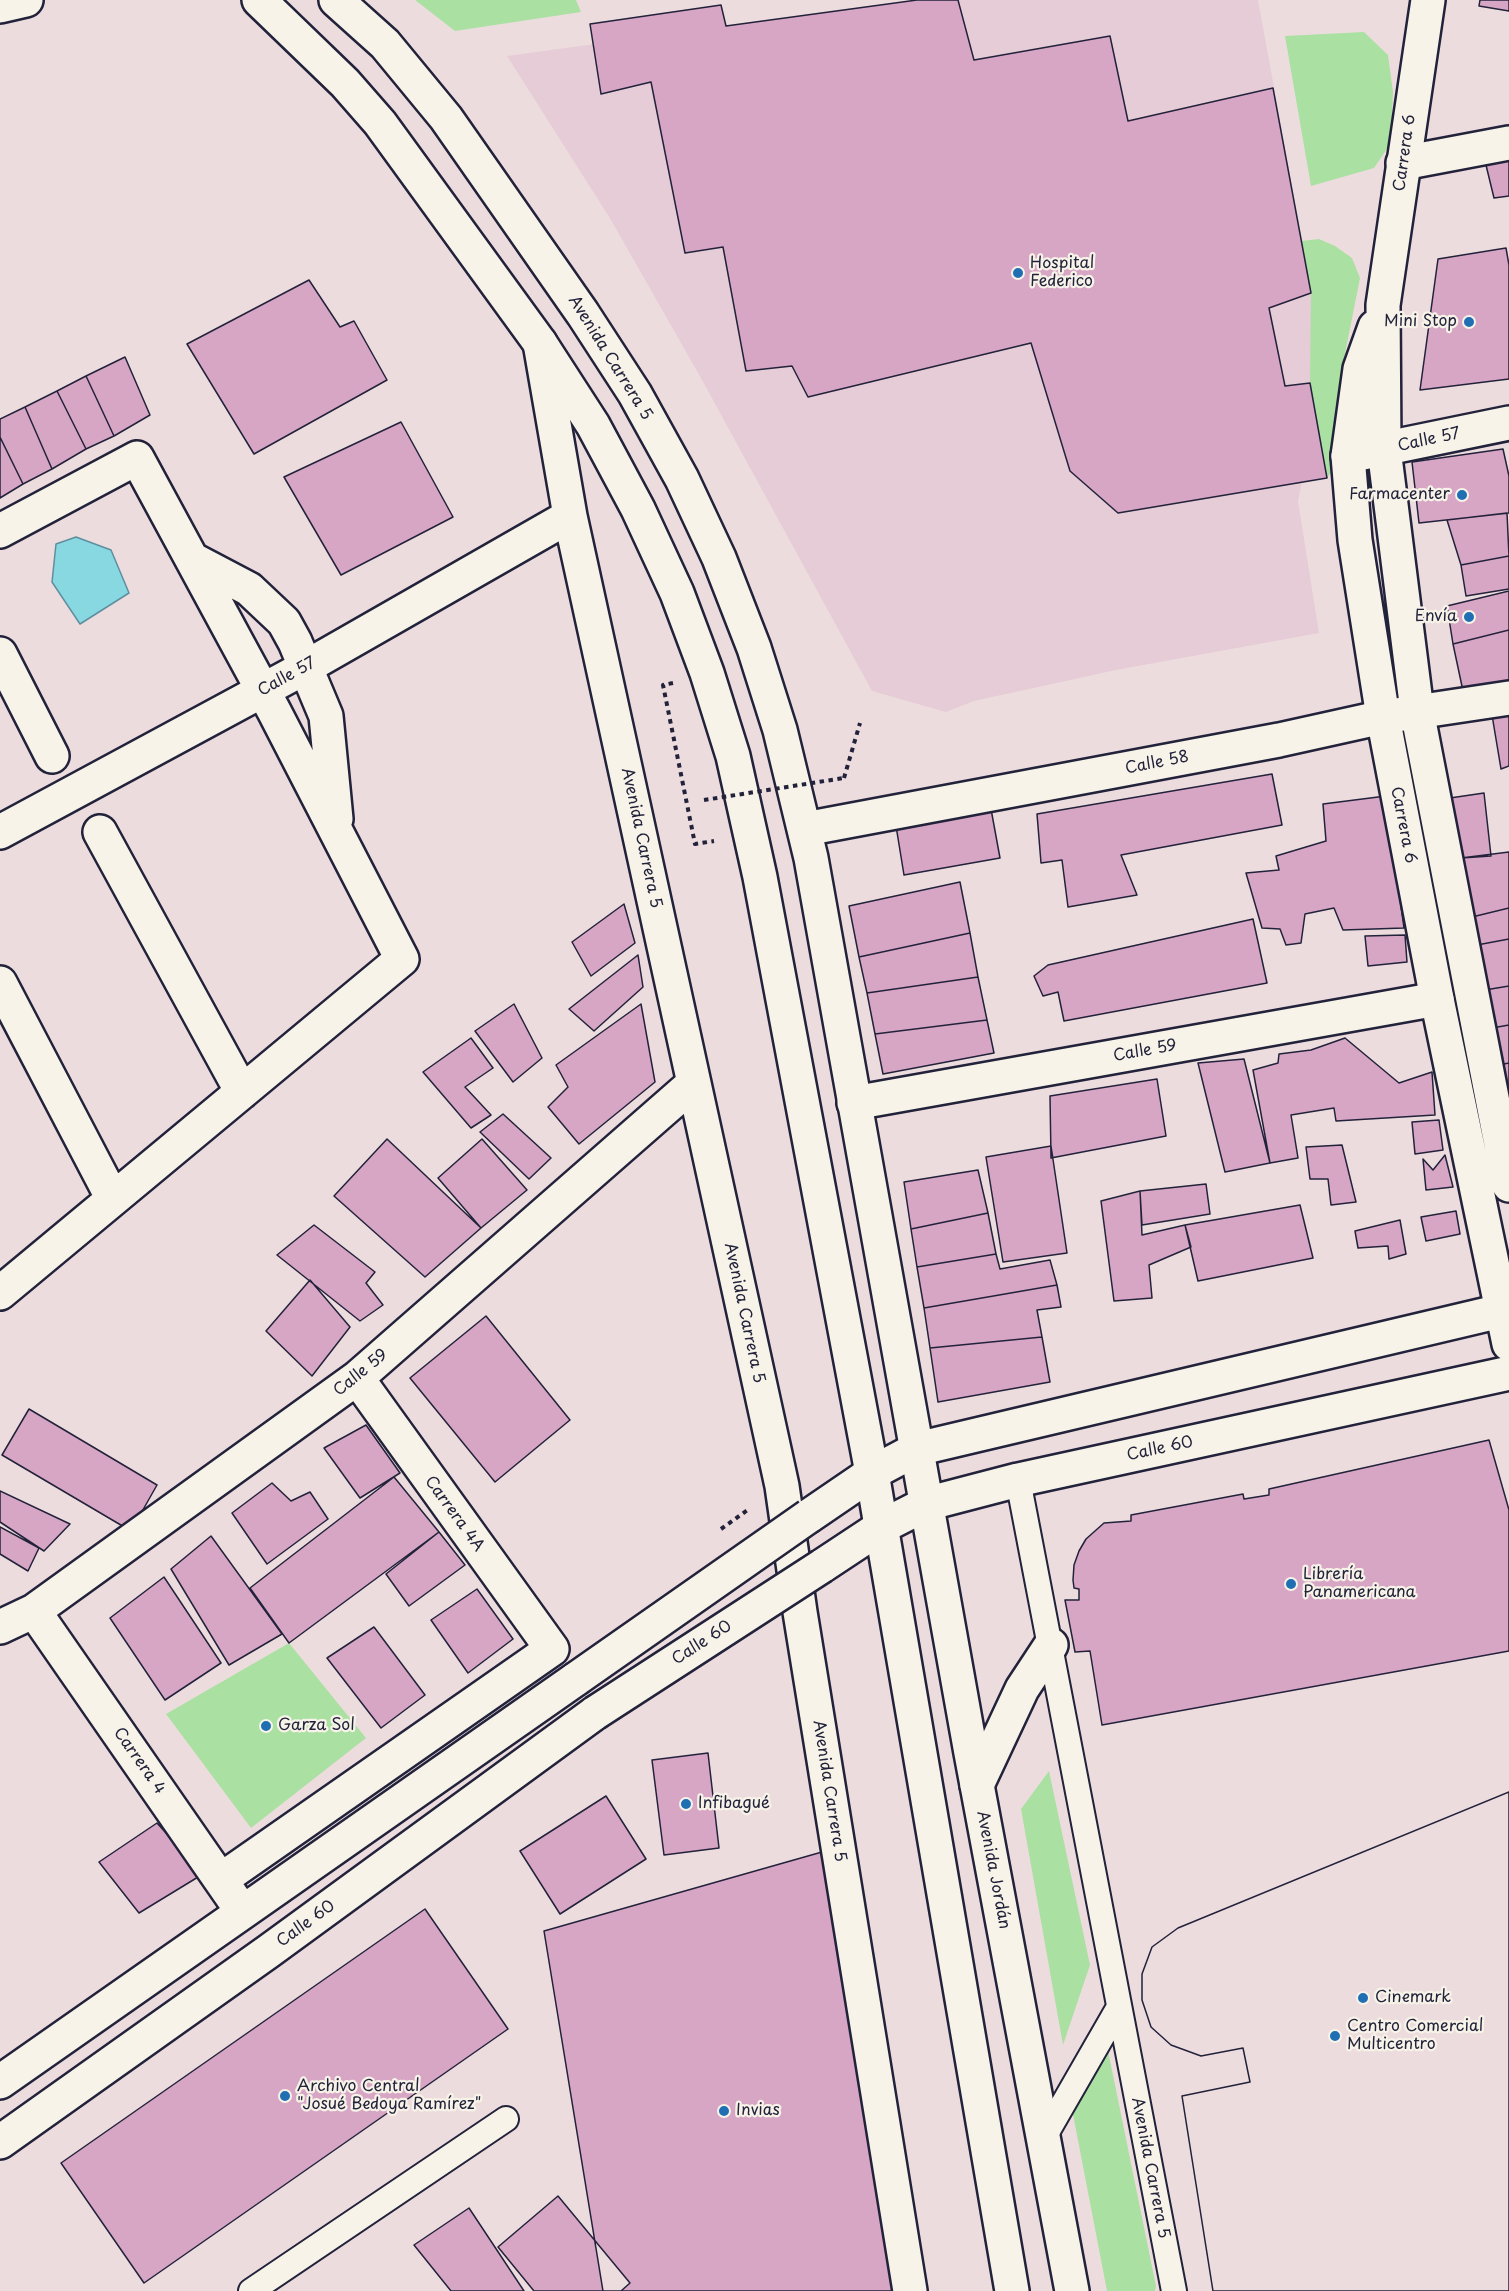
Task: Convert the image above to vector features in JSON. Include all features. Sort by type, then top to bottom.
[{"type":"street","points":[[0,6],[26,0]]},
{"type":"street","name":"Avenida Carrera 5","points":[[253,0],[345,83],[380,123],[540,342],[593,425],[638,509],[677,593],[711,684],[733,756],[752,833],[872,1473]]},
{"type":"street","name":"Avenida Carrera 5","points":[[336,0],[385,44],[446,118],[526,230],[635,394],[682,479],[719,558],[754,648],[780,730],[805,829],[917,1449]]},
{"type":"street","name":"Carrera 6","points":[[1428,0],[1383,305],[1384,449],[1417,711],[1509,1185]]},
{"type":"street","points":[[1403,163],[1509,143]]},
{"type":"street","name":"Carrera 6","points":[[1383,305],[1360,369],[1348,456],[1354,540],[1383,717],[1437,999],[1505,1310],[1509,1344]]},
{"type":"street","name":"Avenida Carrera 5","points":[[540,342],[570,516],[782,1486],[800,1612],[910,2291]]},
{"type":"street","name":"Calle 57","points":[[1348,456],[1509,423]]},
{"type":"street","points":[[0,531],[137,458],[263,691],[402,959],[0,1293]]},
{"type":"street","name":"Calle 57","points":[[0,832],[263,691],[570,516]]},
{"type":"street","points":[[192,559],[249,589],[284,622],[326,716],[338,837]]},
{"type":"street","points":[[0,654],[52,756]]},
{"type":"street","name":"Calle 58","points":[[805,829],[1279,740],[1383,717],[1509,698]]},
{"type":"street","points":[[100,832],[242,1092]]},
{"type":"street","points":[[0,983],[113,1199]]},
{"type":"street","name":"Calle 59","points":[[854,1103],[1437,999]]},
{"type":"street","name":"Calle 59","points":[[0,1627],[34,1611],[357,1378],[694,1083]]},
{"type":"street","points":[[0,2082],[809,1516],[872,1473],[917,1449],[1505,1310]]},
{"type":"street","name":"Calle 60","points":[[0,2142],[269,1951],[596,1713],[881,1527],[926,1504],[1018,1480],[1509,1373]]},
{"type":"street","name":"Carrera 4A","points":[[222,1880],[552,1649],[357,1378]]},
{"type":"street","name":"Avenida Jordán","points":[[917,1449],[1042,2139],[1072,2291]]},
{"type":"street","points":[[872,1473],[1012,2291]]},
{"type":"street","name":"Carrera 4","points":[[34,1611],[222,1880],[242,1913]]},
{"type":"street","points":[[977,1785],[1023,1689],[1051,1645]]},
{"type":"lane","name":"Avenida Carrera 5","points":[[1018,1480],[1174,2291]]},
{"type":"lane","points":[[1042,2139],[1119,2007]]},
{"type":"lane","points":[[251,2291],[506,2119]]},
{"type":"path","points":[[679,682],[663,685],[695,844],[752,833]]},
{"type":"path","points":[[702,789],[704,800],[844,778],[860,723]]},
{"type":"shaded area","points":[[917,0],[1258,0],[1325,366],[1298,501],[1319,633],[1116,670],[974,701],[946,712],[872,691],[702,380],[611,220],[507,56]]},
{"type":"green space","points":[[415,0],[576,0],[581,12],[455,31]]},
{"type":"green space","points":[[1364,32],[1388,55],[1393,92],[1391,143],[1374,168],[1311,186],[1285,36]]},
{"type":"green space","points":[[1319,239],[1335,246],[1352,258],[1360,278],[1341,374],[1334,468],[1327,478],[1310,383],[1311,293],[1301,241]]},
{"type":"green space","name":"Garza Sol","points":[[289,1643],[366,1738],[251,1828],[166,1714]]},
{"type":"green space","points":[[1049,1771],[1090,1965],[1063,2045],[1021,1809]]},
{"type":"green space","points":[[1103,2026],[1156,2286],[1155,2291],[1107,2291],[1071,2104]]},
{"type":"water","points":[[76,537],[111,550],[129,593],[80,624],[52,582],[56,544]]},
{"type":"building","name":"Hospital Federico","points":[[917,0],[958,0],[974,60],[1110,36],[1128,121],[1273,88],[1311,293],[1269,308],[1285,386],[1310,383],[1327,478],[1118,513],[1070,471],[1031,343],[808,397],[792,366],[746,371],[723,247],[685,253],[651,82],[601,94],[590,24],[721,5],[726,26]]},
{"type":"building","points":[[1480,0],[1509,0],[1509,11],[1479,6]]},
{"type":"building","points":[[1509,157],[1509,196],[1494,198],[1485,161]]},
{"type":"building","name":"Mini Stop","points":[[1506,248],[1509,265],[1509,379],[1420,390],[1438,259]]},
{"type":"building","points":[[309,280],[340,327],[354,321],[387,380],[254,454],[187,344]]},
{"type":"building","points":[[125,357],[150,415],[114,436],[86,376]]},
{"type":"building","points":[[86,376],[114,436],[86,449],[57,391]]},
{"type":"building","points":[[57,391],[86,449],[52,469],[25,407]]},
{"type":"building","points":[[25,407],[52,469],[23,484],[0,437],[0,419]]},
{"type":"building","points":[[401,422],[453,517],[341,575],[284,477]]},
{"type":"building","points":[[0,437],[23,484],[0,498]]},
{"type":"building","name":"Farmacenter","points":[[1503,449],[1509,476],[1509,513],[1419,523],[1412,462]]},
{"type":"building","points":[[1507,513],[1509,556],[1461,565],[1447,520]]},
{"type":"building","points":[[1509,556],[1509,589],[1466,596],[1461,565]]},
{"type":"building","points":[[1509,591],[1509,630],[1453,644],[1447,606]]},
{"type":"building","points":[[1509,630],[1509,680],[1463,691],[1453,644]]},
{"type":"building","points":[[1509,711],[1509,766],[1501,769],[1492,715]]},
{"type":"building","points":[[1272,774],[1282,825],[1121,855],[1137,895],[1068,907],[1062,860],[1041,863],[1037,814]]},
{"type":"building","points":[[1484,793],[1491,856],[1461,858],[1450,798]]},
{"type":"building","points":[[1386,796],[1404,928],[1343,930],[1334,908],[1305,914],[1301,943],[1286,945],[1280,929],[1262,928],[1246,873],[1279,870],[1276,856],[1326,841],[1323,804]]},
{"type":"building","points":[[991,809],[1000,858],[904,875],[896,826]]},
{"type":"building","points":[[1509,852],[1509,908],[1472,917],[1461,858]]},
{"type":"building","points":[[960,882],[970,933],[859,957],[849,906]]},
{"type":"building","points":[[624,904],[635,943],[591,976],[572,942]]},
{"type":"building","points":[[1509,908],[1509,939],[1477,945],[1472,917]]},
{"type":"building","points":[[1253,919],[1267,983],[1064,1021],[1058,992],[1043,996],[1034,976],[1048,965]]},
{"type":"building","points":[[970,933],[978,977],[867,993],[859,957]]},
{"type":"building","points":[[1405,935],[1407,962],[1368,966],[1365,936]]},
{"type":"building","points":[[1509,939],[1509,986],[1485,990],[1477,945]]},
{"type":"building","points":[[638,955],[643,987],[594,1031],[569,1009]]},
{"type":"building","points":[[978,977],[987,1020],[875,1034],[867,993]]},
{"type":"building","points":[[1509,986],[1509,1025],[1492,1028],[1485,990]]},
{"type":"building","points":[[514,1004],[542,1058],[513,1082],[475,1031]]},
{"type":"building","points":[[641,1004],[655,1082],[579,1144],[548,1107],[568,1087],[556,1065]]},
{"type":"building","points":[[987,1020],[994,1053],[883,1074],[875,1034]]},
{"type":"building","points":[[1509,1025],[1509,1063],[1499,1065],[1492,1028]]},
{"type":"building","points":[[471,1038],[493,1068],[465,1087],[491,1115],[471,1128],[423,1072]]},
{"type":"building","points":[[1345,1038],[1399,1083],[1432,1072],[1435,1115],[1336,1121],[1334,1108],[1291,1115],[1298,1158],[1270,1163],[1253,1070],[1278,1063],[1279,1054],[1311,1050]]},
{"type":"building","points":[[1244,1059],[1270,1163],[1225,1172],[1198,1063]]},
{"type":"building","points":[[1509,1063],[1509,1103],[1499,1065]]},
{"type":"building","points":[[1157,1079],[1166,1136],[1051,1158],[1050,1096]]},
{"type":"building","points":[[503,1114],[551,1158],[529,1179],[480,1132]]},
{"type":"building","points":[[1439,1120],[1443,1150],[1415,1154],[1412,1122]]},
{"type":"building","points":[[387,1139],[481,1228],[425,1277],[334,1196]]},
{"type":"building","points":[[482,1139],[527,1190],[481,1228],[438,1178]]},
{"type":"building","points":[[1342,1145],[1356,1202],[1331,1205],[1328,1179],[1310,1179],[1306,1147]]},
{"type":"building","points":[[1051,1146],[1067,1253],[1003,1262],[986,1157]]},
{"type":"building","points":[[1445,1155],[1453,1187],[1426,1190],[1423,1159],[1433,1170]]},
{"type":"building","points":[[978,1170],[988,1213],[911,1229],[904,1182]]},
{"type":"building","points":[[1206,1184],[1210,1214],[1142,1225],[1140,1191]]},
{"type":"building","points":[[1140,1191],[1142,1235],[1185,1225],[1191,1247],[1149,1265],[1152,1298],[1114,1301],[1101,1201]]},
{"type":"building","points":[[1300,1205],[1313,1258],[1198,1281],[1185,1225]]},
{"type":"building","points":[[1456,1211],[1460,1234],[1426,1241],[1421,1217]]},
{"type":"building","points":[[988,1213],[996,1254],[917,1267],[911,1229]]},
{"type":"building","points":[[1400,1220],[1406,1254],[1389,1259],[1388,1246],[1358,1248],[1355,1231]]},
{"type":"building","points":[[314,1225],[375,1272],[366,1283],[383,1305],[360,1321],[277,1255]]},
{"type":"building","points":[[996,1254],[1000,1269],[1050,1260],[1057,1285],[924,1308],[917,1267]]},
{"type":"building","points":[[310,1280],[350,1327],[312,1376],[266,1331]]},
{"type":"building","points":[[1057,1285],[1061,1307],[1037,1310],[1042,1337],[930,1348],[924,1308]]},
{"type":"building","points":[[486,1316],[570,1420],[495,1482],[410,1378]]},
{"type":"building","points":[[1042,1337],[1050,1382],[938,1402],[930,1348]]},
{"type":"building","points":[[29,1409],[157,1485],[131,1531],[2,1455]]},
{"type":"building","points":[[366,1425],[400,1473],[360,1498],[324,1448]]},
{"type":"building","name":"Librería Panamericana","points":[[1489,1440],[1509,1510],[1509,1651],[1102,1725],[1090,1651],[1075,1652],[1065,1600],[1079,1600],[1079,1589],[1074,1588],[1074,1565],[1086,1539],[1104,1523],[1131,1521],[1131,1515],[1243,1494],[1244,1499],[1269,1495],[1269,1489]]},
{"type":"building","points":[[394,1477],[439,1532],[289,1643],[250,1588]]},
{"type":"building","points":[[272,1483],[291,1501],[310,1492],[328,1519],[267,1564],[232,1513]]},
{"type":"building","points":[[0,1491],[70,1524],[44,1551],[0,1522]]},
{"type":"building","points":[[0,1527],[39,1548],[28,1571],[0,1554]]},
{"type":"building","points":[[439,1532],[465,1565],[409,1606],[386,1574]]},
{"type":"building","points":[[211,1536],[282,1634],[229,1665],[171,1569]]},
{"type":"building","points":[[164,1577],[221,1663],[165,1700],[110,1618]]},
{"type":"building","points":[[477,1589],[513,1639],[468,1673],[431,1620]]},
{"type":"building","points":[[374,1627],[425,1695],[381,1728],[327,1658]]},
{"type":"building","name":"Infibagué","points":[[708,1753],[719,1848],[664,1855],[652,1760]]},
{"type":"building","name":"Centro Comercial Multicentro","points":[[1509,1792],[1509,2291],[1213,2291],[1182,2096],[1250,2082],[1243,2048],[1201,2056],[1171,2045],[1151,2027],[1142,2000],[1142,1974],[1152,1947],[1178,1928]]},
{"type":"building","name":"Centro Comercial Multicentro","points":[[1509,1792],[1509,2291],[1213,2291],[1182,2096],[1250,2082],[1243,2048],[1201,2056],[1171,2045],[1151,2027],[1142,2000],[1142,1974],[1152,1947],[1178,1928]]},
{"type":"building","points":[[606,1796],[646,1859],[560,1914],[520,1851]]},
{"type":"building","points":[[157,1823],[203,1874],[139,1913],[99,1862]]},
{"type":"building","name":"Invias","points":[[829,1850],[906,2291],[603,2291],[544,1931]]},
{"type":"building","name":"Archivo Central \"Josué Bedoya Ramírez\"","points":[[425,1909],[508,2029],[144,2283],[61,2163]]},
{"type":"building","points":[[558,2196],[630,2283],[621,2291],[534,2291],[498,2247]]},
{"type":"building","points":[[469,2208],[524,2291],[451,2291],[414,2245]]},
{"type":"place","name":"Hospital Federico","points":[[1018,273]]},
{"type":"place","name":"Mini Stop","points":[[1469,322]]},
{"type":"place","name":"Farmacenter","points":[[1462,495]]},
{"type":"place","name":"Envía","points":[[1469,617]]},
{"type":"place","name":"Librería Panamericana","points":[[1291,1584]]},
{"type":"place","name":"Garza Sol","points":[[266,1726]]},
{"type":"place","name":"Infibagué","points":[[686,1804]]},
{"type":"place","name":"Cinemark","points":[[1363,1998]]},
{"type":"place","name":"Centro Comercial Multicentro","points":[[1335,2036]]},
{"type":"place","name":"Archivo Central \"Josué Bedoya Ramírez\"","points":[[285,2096]]},
{"type":"place","name":"Invias","points":[[724,2111]]}]
